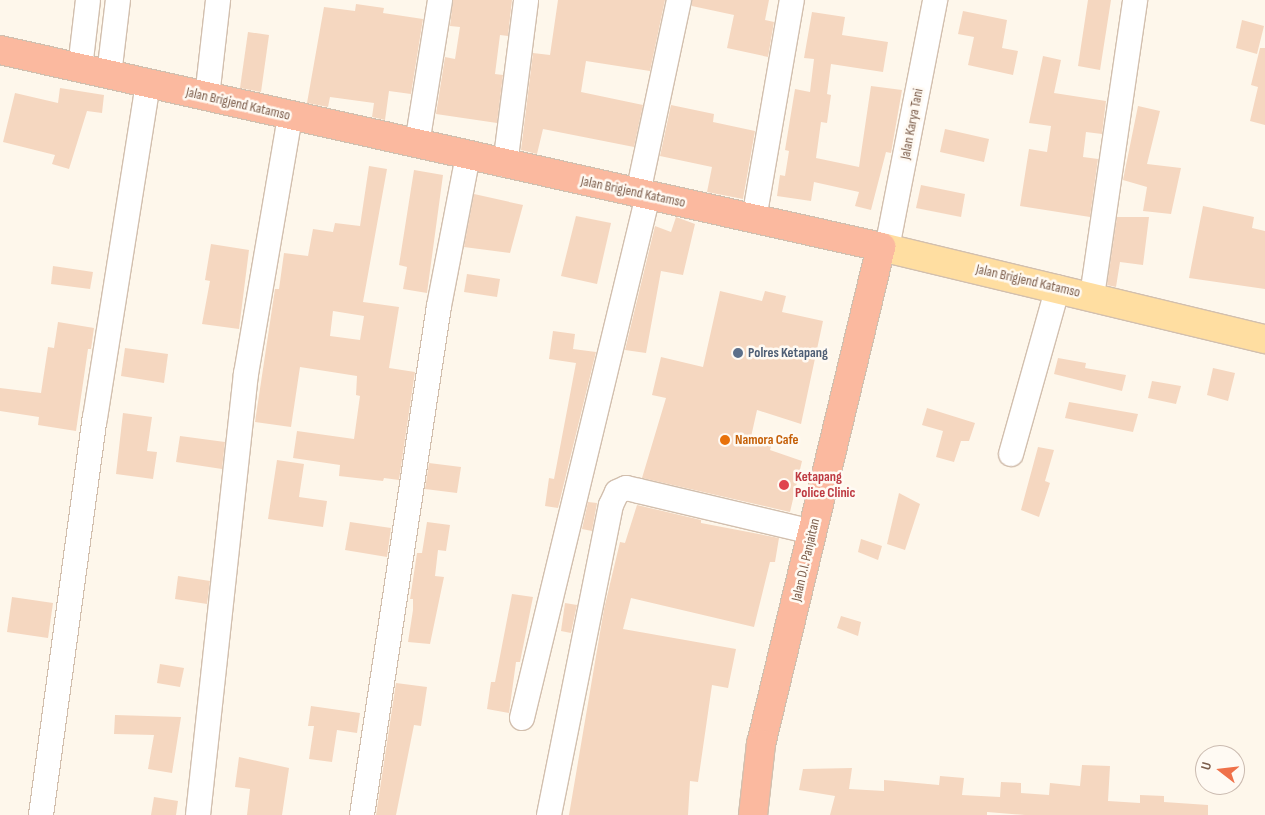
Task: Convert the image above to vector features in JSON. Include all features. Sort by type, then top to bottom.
[{"type":"highway","name":"Jalan Brigjend Katamso","points":[[0,50],[884,248]]},
{"type":"highway","name":"Jalan D.I. Panjaitan","points":[[752,815],[761,744],[812,532],[884,248]]},
{"type":"main road","name":"Jalan Brigjend Katamso","points":[[884,248],[1058,287],[1265,339]]},
{"type":"street","points":[[80,68],[88,0]]},
{"type":"street","points":[[109,75],[118,0]]},
{"type":"street","points":[[207,97],[218,0]]},
{"type":"street","points":[[417,144],[440,0]]},
{"type":"street","points":[[505,164],[526,0]]},
{"type":"street","points":[[522,718],[643,194],[679,0]]},
{"type":"street","points":[[754,219],[792,0]]},
{"type":"street","name":"Jalan Karya Tani","points":[[884,248],[935,0]]},
{"type":"street","points":[[1092,296],[1136,0]]},
{"type":"street","points":[[41,815],[95,418],[148,84]]},
{"type":"street","points":[[198,815],[246,374],[290,116]]},
{"type":"street","points":[[362,815],[440,299],[468,155]]},
{"type":"street","points":[[1011,454],[1058,287]]},
{"type":"street","points":[[549,815],[612,505],[617,492],[626,488],[812,532]]},
{"type":"building","points":[[453,0],[512,0],[508,36],[500,35],[495,74],[503,75],[497,123],[436,114],[445,57],[455,59],[460,27],[450,26]]},
{"type":"building","points":[[558,0],[665,0],[650,71],[586,61],[581,92],[643,105],[634,147],[543,129],[537,154],[521,150],[533,53],[550,55]]},
{"type":"building","points":[[692,0],[769,0],[765,20],[774,22],[768,57],[727,48],[734,15],[692,6]]},
{"type":"building","points":[[1088,0],[1111,0],[1100,70],[1078,66]]},
{"type":"building","points":[[356,4],[384,8],[383,13],[423,19],[411,94],[389,91],[385,120],[372,117],[374,103],[330,97],[328,107],[307,103],[324,7],[355,11]]},
{"type":"building","points":[[963,11],[1007,20],[1002,48],[1018,51],[1013,75],[968,65],[974,37],[958,34]]},
{"type":"building","points":[[812,12],[845,17],[842,35],[888,42],[883,72],[831,64],[827,94],[831,95],[827,123],[821,122],[816,158],[859,167],[871,86],[902,90],[891,153],[886,152],[871,210],[855,206],[859,192],[814,182],[811,201],[777,196],[780,175],[785,176],[789,151],[785,150],[795,89],[810,92],[814,59],[804,58]]},
{"type":"building","points":[[1242,20],[1264,26],[1257,54],[1236,48]]},
{"type":"building","points":[[248,32],[269,35],[261,92],[240,88]]},
{"type":"building","points":[[1260,48],[1265,48],[1265,125],[1250,121],[1258,87],[1251,85]]},
{"type":"building","points":[[1043,56],[1061,60],[1054,93],[1106,101],[1102,134],[1086,132],[1083,157],[1098,159],[1090,217],[1020,206],[1029,149],[1047,152],[1051,126],[1029,123]]},
{"type":"building","points":[[60,88],[104,95],[102,113],[87,111],[69,169],[52,164],[55,155],[3,142],[15,93],[58,103]]},
{"type":"building","points":[[671,105],[714,114],[713,122],[755,131],[743,199],[707,192],[712,167],[660,156]]},
{"type":"building","points":[[1138,106],[1160,111],[1147,164],[1181,168],[1171,214],[1143,211],[1147,187],[1123,180]]},
{"type":"building","points":[[945,129],[989,139],[984,162],[940,152]]},
{"type":"building","points":[[369,166],[387,169],[363,302],[399,307],[389,368],[415,372],[399,480],[384,478],[383,481],[339,476],[340,465],[293,458],[297,431],[354,439],[360,396],[356,395],[357,376],[300,367],[291,427],[255,422],[275,289],[279,289],[284,253],[308,256],[313,229],[333,232],[335,223],[360,226]],"holes":[[[333,311],[364,316],[360,340],[330,336]]]},
{"type":"building","points":[[414,170],[443,175],[427,293],[403,289],[407,267],[399,265]]},
{"type":"building","points":[[921,185],[965,194],[961,217],[916,208]]},
{"type":"building","points":[[474,194],[523,205],[510,253],[464,247]]},
{"type":"building","points":[[1203,206],[1254,217],[1252,228],[1265,231],[1265,289],[1189,278]]},
{"type":"building","points":[[576,216],[611,223],[597,284],[561,276]]},
{"type":"building","points":[[676,217],[695,224],[683,275],[661,271],[646,353],[625,350],[655,226],[671,232]]},
{"type":"building","points":[[1117,217],[1149,217],[1143,265],[1120,262],[1116,287],[1107,285]]},
{"type":"building","points":[[211,244],[249,250],[239,329],[202,324],[210,281],[205,280]]},
{"type":"building","points":[[53,266],[93,272],[90,289],[51,284]]},
{"type":"building","points":[[467,274],[500,279],[497,297],[464,292]]},
{"type":"building","points":[[720,291],[762,301],[765,291],[786,296],[782,312],[823,321],[801,424],[757,410],[751,437],[772,443],[770,450],[802,461],[790,512],[642,478],[666,398],[652,395],[661,357],[703,367]]},
{"type":"building","points":[[58,322],[94,328],[91,349],[88,349],[76,431],[38,425],[39,417],[0,411],[0,388],[41,393],[48,347],[54,348]]},
{"type":"building","points":[[553,331],[575,334],[573,349],[596,352],[558,508],[545,506],[549,478],[554,479],[576,363],[549,359]]},
{"type":"building","points":[[125,348],[168,354],[164,383],[121,376]]},
{"type":"building","points":[[1058,358],[1086,363],[1085,368],[1126,375],[1122,391],[1054,374]]},
{"type":"building","points":[[1213,368],[1235,373],[1228,401],[1207,395]]},
{"type":"building","points":[[1152,381],[1181,386],[1176,404],[1148,398]]},
{"type":"building","points":[[1069,402],[1138,414],[1133,432],[1065,418]]},
{"type":"building","points":[[927,408],[975,423],[969,441],[961,441],[954,462],[936,457],[943,431],[922,425]]},
{"type":"building","points":[[123,413],[152,417],[147,451],[157,452],[153,479],[116,474]]},
{"type":"building","points":[[180,436],[225,442],[222,469],[176,462]]},
{"type":"building","points":[[1038,447],[1054,450],[1045,481],[1050,483],[1039,517],[1021,510]]},
{"type":"building","points":[[277,460],[304,464],[299,497],[327,501],[323,527],[268,519]]},
{"type":"building","points":[[429,463],[461,467],[457,493],[425,489]]},
{"type":"building","points":[[899,493],[920,504],[905,550],[887,544]]},
{"type":"building","points":[[588,502],[597,503],[592,531],[582,529]]},
{"type":"building","points":[[637,505],[701,520],[701,523],[779,538],[775,562],[770,562],[754,627],[631,598],[623,629],[736,649],[728,688],[712,685],[698,782],[690,781],[688,815],[569,815],[604,609],[620,542],[625,543]]},
{"type":"building","points":[[350,522],[391,528],[387,557],[345,550]]},
{"type":"building","points":[[427,522],[450,525],[446,551],[438,550],[435,576],[444,577],[430,644],[408,642],[413,610],[413,599],[410,599],[417,553],[422,553]]},
{"type":"building","points":[[861,539],[882,546],[878,560],[858,552]]},
{"type":"building","points":[[178,576],[210,581],[207,604],[175,599]]},
{"type":"building","points":[[512,594],[533,597],[520,662],[516,662],[509,713],[487,709],[491,682],[495,682]]},
{"type":"building","points":[[12,597],[53,603],[48,638],[7,632]]},
{"type":"building","points":[[565,603],[577,605],[571,633],[561,631]]},
{"type":"building","points":[[841,616],[861,622],[858,636],[837,628]]},
{"type":"building","points":[[160,664],[184,668],[180,687],[157,683]]},
{"type":"building","points":[[396,683],[427,687],[421,726],[414,725],[396,815],[376,815]]},
{"type":"building","points":[[311,706],[360,713],[357,733],[337,730],[332,762],[309,759],[314,726],[308,726]]},
{"type":"building","points":[[115,715],[181,717],[172,773],[148,769],[154,735],[114,734]]},
{"type":"building","points":[[239,757],[289,768],[282,815],[247,815],[250,789],[235,787]]},
{"type":"building","points":[[1082,765],[1110,766],[1108,801],[1140,803],[1140,795],[1164,796],[1164,802],[1208,805],[1208,815],[1025,815],[987,812],[987,815],[830,815],[835,796],[799,790],[803,769],[852,768],[849,789],[884,791],[884,780],[939,785],[940,776],[964,778],[962,795],[1000,797],[1001,782],[1021,783],[1021,793],[1049,795],[1050,783],[1080,786]]},
{"type":"building","points":[[154,797],[178,801],[176,815],[151,815]]},
{"type":"place","name":"Polres Ketapang","points":[[738,353]]},
{"type":"place","name":"Namora Cafe","points":[[725,440]]},
{"type":"place","name":"Ketapang Police Clinic","points":[[784,485]]}]
